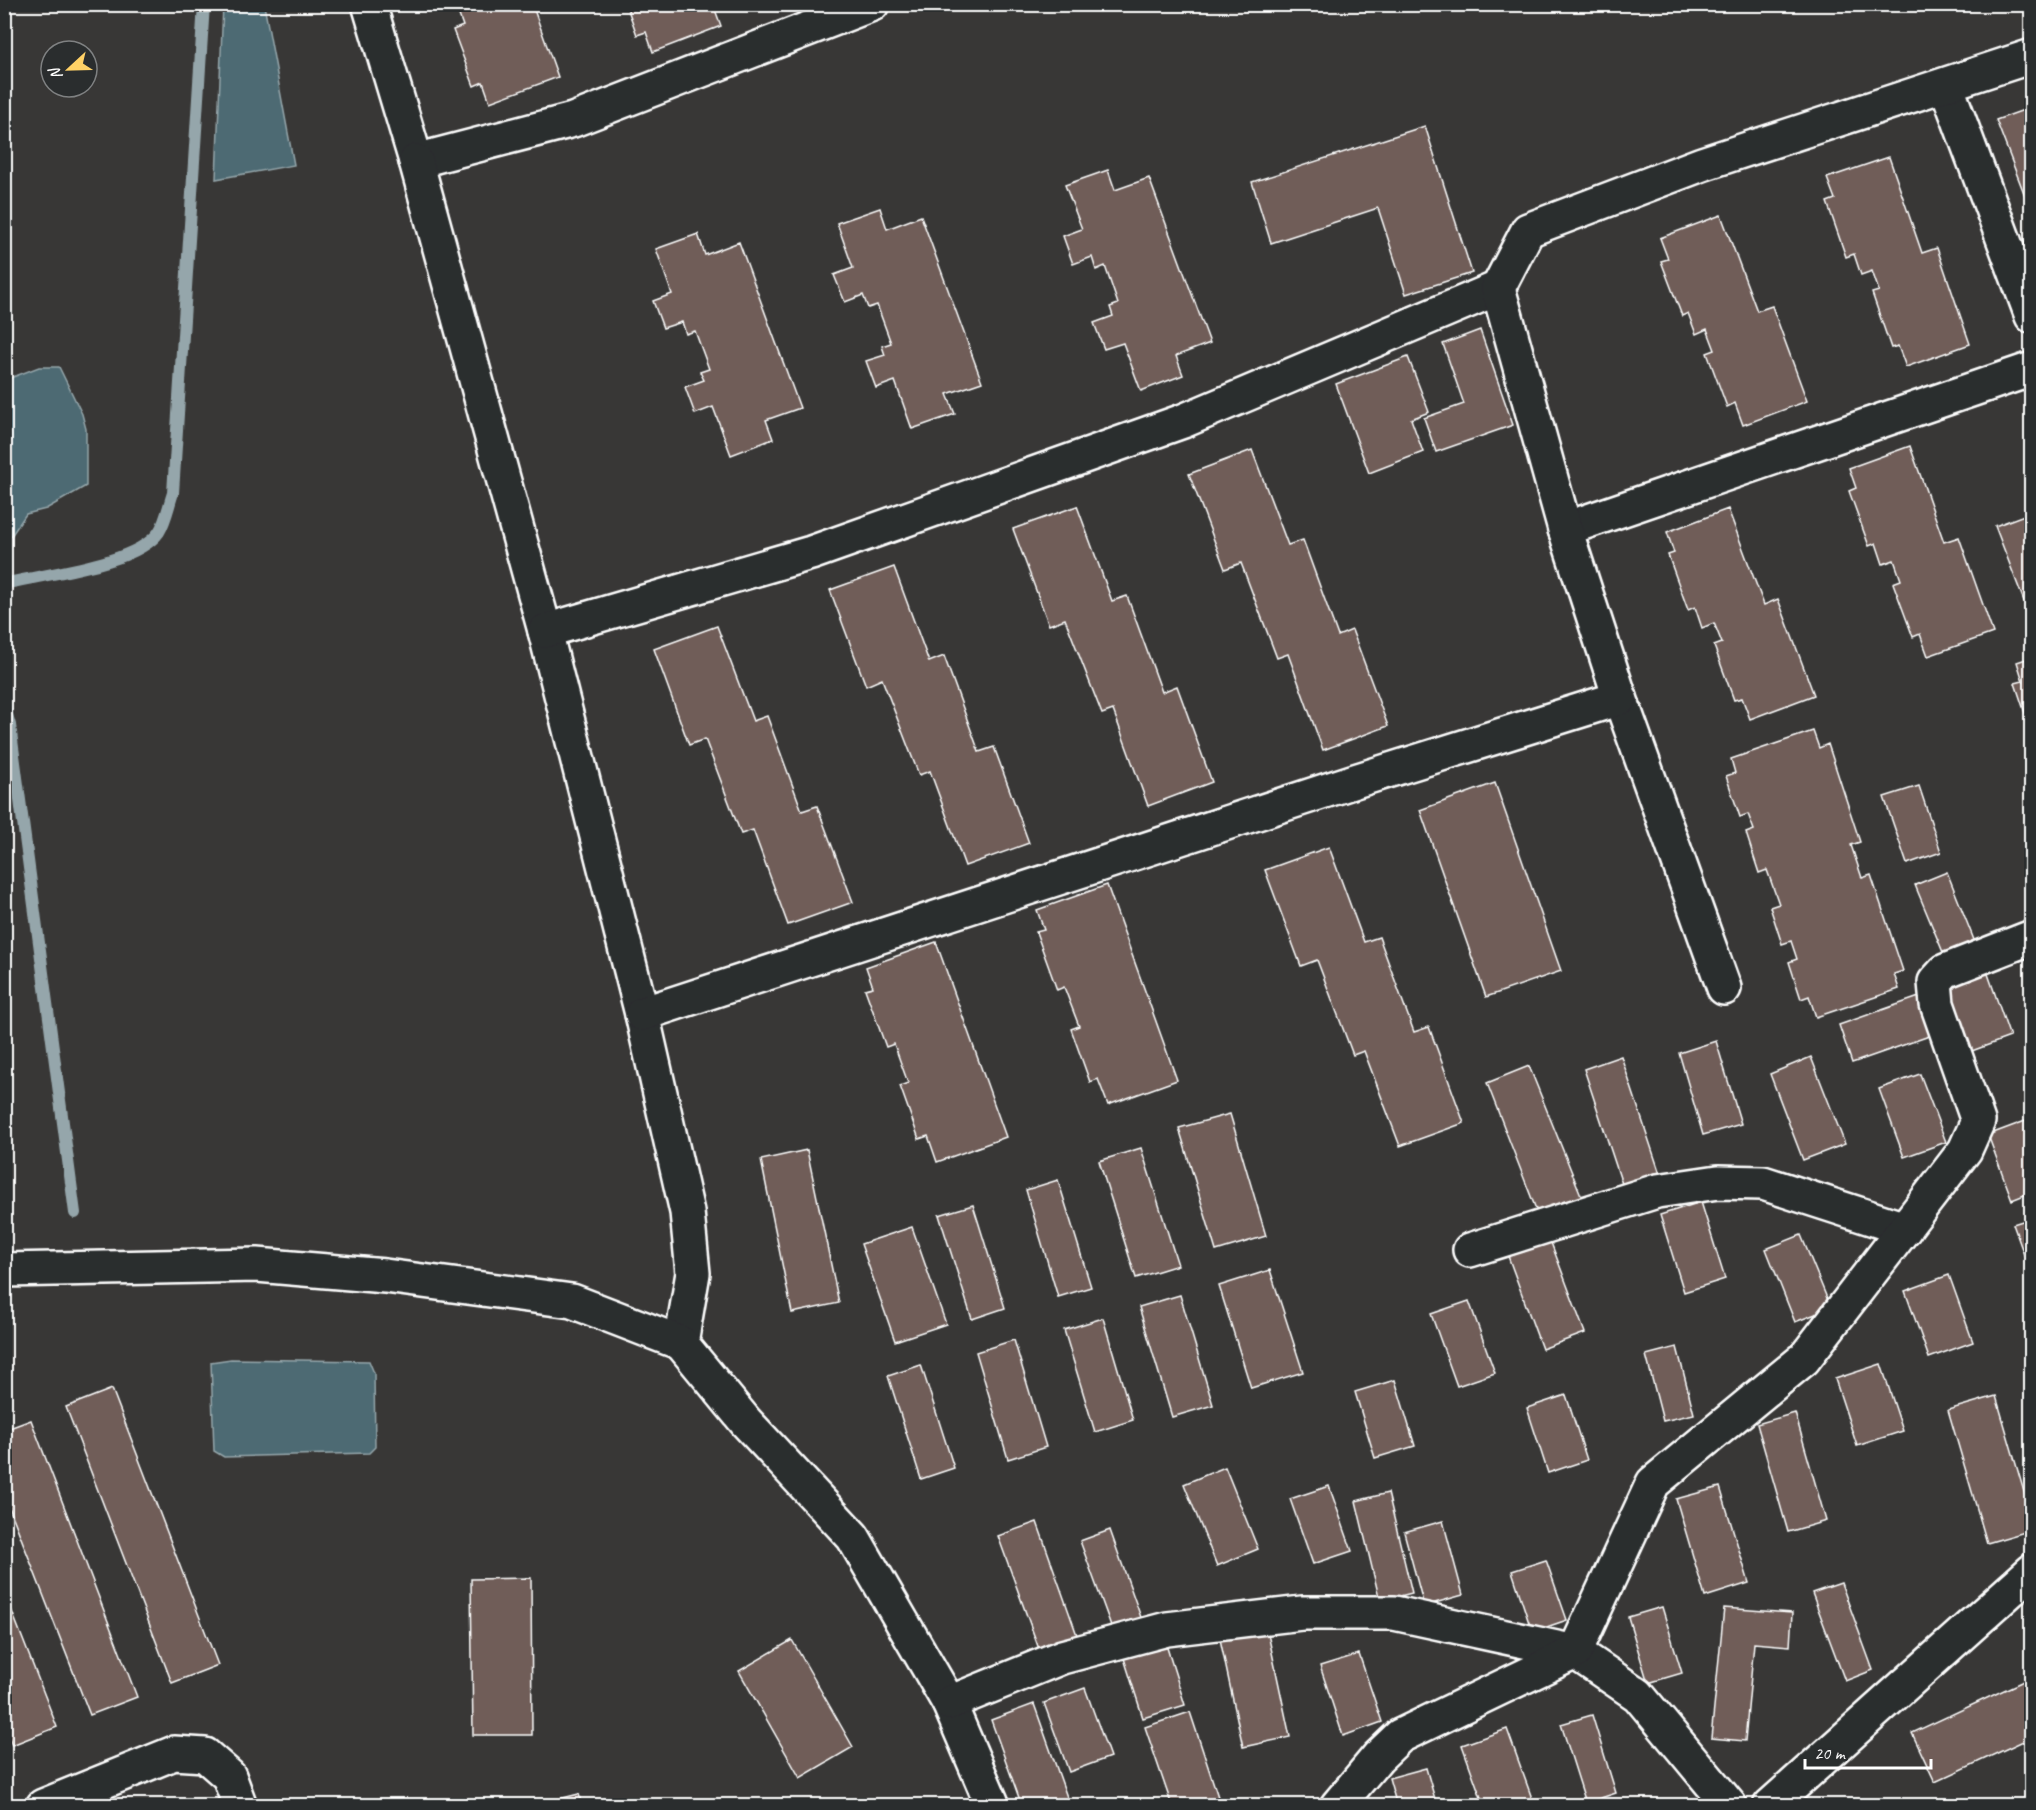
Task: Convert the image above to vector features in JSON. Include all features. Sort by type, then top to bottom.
[{"type":"street","points":[[369,4],[416,160],[545,631],[642,1014],[687,1212],[693,1273],[681,1343]]},
{"type":"street","points":[[416,160],[573,120],[872,4]]},
{"type":"street","points":[[545,631],[811,553],[1183,422],[1498,288],[1528,230],[1702,164],[2031,56]]},
{"type":"street","points":[[1946,85],[2031,316]]},
{"type":"street","points":[[1498,288],[1565,529],[1620,698],[1724,988]]},
{"type":"street","points":[[1565,529],[2031,369]]},
{"type":"street","points":[[642,1014],[1355,781],[1620,698]]},
{"type":"street","points":[[1337,1806],[1378,1756],[1400,1736],[1575,1652],[1653,1483],[1804,1359],[1965,1150],[1978,1120],[1937,1004],[1935,982],[1945,971],[2031,937]]},
{"type":"street","points":[[1470,1250],[1657,1191],[1718,1182],[1763,1184],[1905,1229]]},
{"type":"street","points":[[6,1262],[257,1265],[385,1276],[572,1300],[681,1343],[746,1422],[853,1537],[949,1703],[993,1806]]},
{"type":"street","points":[[1770,1806],[2031,1571]]},
{"type":"street","points":[[949,1703],[1062,1657],[1167,1629],[1302,1613],[1394,1613],[1575,1652],[1638,1695],[1730,1806]]},
{"type":"street","points":[[43,1806],[174,1753],[205,1755],[229,1776],[240,1806]]},
{"type":"water","points":[[223,4],[264,5],[294,165],[216,179]]},
{"type":"water","points":[[39,367],[59,367],[82,414],[86,429],[86,486],[46,509],[26,514],[7,542],[4,540],[5,380]]},
{"type":"water","points":[[231,1359],[369,1361],[374,1373],[375,1447],[369,1453],[224,1457],[214,1451],[211,1362]]},
{"type":"building","points":[[455,4],[532,4],[558,77],[490,102],[483,82],[474,86],[453,30],[463,26]]},
{"type":"building","points":[[626,4],[713,4],[721,26],[653,52],[646,32],[637,35]]},
{"type":"building","points":[[2032,107],[2032,214],[1996,120]]},
{"type":"building","points":[[1425,126],[1472,273],[1406,294],[1378,208],[1271,243],[1252,182]]},
{"type":"building","points":[[1889,157],[1922,253],[1937,248],[1970,344],[1906,367],[1898,346],[1891,348],[1872,293],[1879,291],[1872,271],[1861,275],[1854,254],[1846,257],[1827,202],[1835,199],[1827,178]]},
{"type":"building","points":[[1108,170],[1115,190],[1149,178],[1210,343],[1176,356],[1183,375],[1141,391],[1123,343],[1104,349],[1094,323],[1113,316],[1110,307],[1118,304],[1105,266],[1096,270],[1092,257],[1073,264],[1063,236],[1082,229],[1065,185]]},
{"type":"building","points":[[880,208],[887,229],[921,216],[982,382],[947,394],[955,414],[912,429],[895,381],[876,388],[866,361],[885,355],[882,346],[891,343],[877,305],[868,308],[863,295],[845,302],[834,275],[853,268],[837,223]]},
{"type":"building","points":[[1721,215],[1757,311],[1772,306],[1807,401],[1743,425],[1735,403],[1727,407],[1707,353],[1715,350],[1707,329],[1696,334],[1688,313],[1682,316],[1661,261],[1668,259],[1660,238]]},
{"type":"building","points":[[698,234],[705,255],[739,242],[800,408],[766,420],[773,439],[731,455],[713,407],[695,414],[685,387],[704,380],[700,372],[709,369],[695,331],[686,334],[682,322],[663,328],[653,301],[672,294],[656,249]]},
{"type":"building","points":[[1480,330],[1513,425],[1436,452],[1424,418],[1464,404],[1443,344]]},
{"type":"building","points":[[1408,357],[1429,412],[1411,419],[1423,452],[1369,473],[1336,384]]},
{"type":"building","points":[[1910,446],[1944,542],[1959,537],[1993,633],[1928,656],[1920,634],[1913,637],[1893,583],[1901,580],[1894,560],[1883,564],[1876,543],[1869,546],[1849,491],[1856,488],[1849,468]]},
{"type":"building","points":[[1252,450],[1288,545],[1303,540],[1338,636],[1352,630],[1388,726],[1323,750],[1288,654],[1277,658],[1241,563],[1225,569],[1189,474]]},
{"type":"building","points":[[1077,506],[1112,601],[1127,596],[1162,692],[1177,686],[1212,782],[1148,806],[1113,710],[1102,714],[1065,619],[1049,625],[1013,529]]},
{"type":"building","points":[[1728,509],[1764,605],[1778,599],[1814,695],[1750,719],[1742,698],[1734,700],[1714,646],[1722,643],[1714,623],[1702,628],[1695,607],[1688,610],[1668,555],[1674,553],[1667,532]]},
{"type":"building","points":[[2032,512],[2032,598],[2024,601],[1995,526]]},
{"type":"building","points":[[894,567],[929,662],[944,656],[979,752],[994,747],[1029,843],[965,866],[930,771],[919,775],[882,679],[866,686],[830,590]]},
{"type":"building","points":[[717,626],[753,721],[767,716],[802,811],[817,806],[853,902],[788,925],[753,830],[741,834],[705,739],[689,745],[654,649]]},
{"type":"building","points":[[2032,657],[2032,717],[2027,719],[2015,683],[2023,681],[2017,662]]},
{"type":"building","points":[[1813,731],[1819,748],[1828,744],[1860,842],[1851,845],[1862,878],[1871,875],[1903,971],[1894,974],[1899,989],[1816,1017],[1809,996],[1801,999],[1789,962],[1797,959],[1791,941],[1782,944],[1770,907],[1779,904],[1767,870],[1759,873],[1746,833],[1754,830],[1748,814],[1740,817],[1726,776],[1735,773],[1731,759]]},
{"type":"building","points":[[1495,783],[1561,971],[1486,997],[1420,810]]},
{"type":"building","points":[[1919,786],[1941,852],[1907,864],[1884,797]]},
{"type":"building","points":[[1329,847],[1364,942],[1379,937],[1414,1032],[1429,1027],[1464,1123],[1400,1146],[1364,1051],[1353,1055],[1317,960],[1301,966],[1265,870]]},
{"type":"building","points":[[1947,872],[1976,945],[1945,957],[1915,885]]},
{"type":"building","points":[[1107,885],[1177,1080],[1108,1105],[1098,1079],[1090,1082],[1071,1029],[1079,1026],[1064,987],[1057,990],[1036,932],[1044,930],[1037,910]]},
{"type":"building","points":[[936,942],[1006,1137],[937,1162],[928,1136],[919,1139],[900,1086],[908,1083],[894,1044],[886,1047],[865,989],[873,987],[866,967]]},
{"type":"building","points":[[1987,971],[2010,1037],[1969,1052],[1946,986]]},
{"type":"building","points":[[1922,996],[1935,1034],[1852,1063],[1839,1025]]},
{"type":"building","points":[[1716,1041],[1741,1124],[1703,1135],[1679,1053]]},
{"type":"building","points":[[1621,1056],[1661,1177],[1624,1190],[1584,1069]]},
{"type":"building","points":[[1811,1057],[1845,1144],[1803,1160],[1770,1074]]},
{"type":"building","points":[[1529,1066],[1583,1200],[1539,1217],[1487,1083]]},
{"type":"building","points":[[1920,1074],[1946,1142],[1904,1157],[1879,1089]]},
{"type":"building","points":[[1230,1114],[1266,1236],[1216,1251],[1179,1128]]},
{"type":"building","points":[[2028,1120],[2032,1130],[2032,1192],[2012,1200],[1988,1135]]},
{"type":"building","points":[[1141,1148],[1178,1265],[1136,1278],[1099,1161]]},
{"type":"building","points":[[807,1150],[839,1303],[792,1313],[761,1160]]},
{"type":"building","points":[[1058,1180],[1091,1287],[1058,1297],[1026,1190]]},
{"type":"building","points":[[1701,1202],[1725,1279],[1684,1292],[1660,1215]]},
{"type":"building","points":[[973,1205],[1005,1308],[972,1319],[939,1215]]},
{"type":"building","points":[[2032,1218],[2032,1277],[2013,1224]]},
{"type":"building","points":[[912,1227],[946,1324],[895,1341],[861,1244]]},
{"type":"building","points":[[1547,1232],[1585,1333],[1542,1349],[1505,1248]]},
{"type":"building","points":[[1801,1235],[1831,1308],[1795,1322],[1766,1249]]},
{"type":"building","points":[[1270,1270],[1303,1372],[1251,1388],[1219,1286]]},
{"type":"building","points":[[1949,1275],[1973,1342],[1929,1358],[1905,1291]]},
{"type":"building","points":[[1180,1295],[1213,1405],[1172,1417],[1139,1307]]},
{"type":"building","points":[[1469,1301],[1495,1373],[1457,1386],[1431,1314]]},
{"type":"building","points":[[1103,1318],[1133,1420],[1095,1432],[1064,1330]]},
{"type":"building","points":[[1014,1340],[1046,1447],[1008,1459],[976,1352]]},
{"type":"building","points":[[1677,1347],[1694,1414],[1663,1421],[1646,1355]]},
{"type":"building","points":[[1881,1364],[1903,1431],[1857,1446],[1835,1379]]},
{"type":"building","points":[[921,1365],[954,1468],[921,1479],[888,1376]]},
{"type":"building","points":[[1395,1380],[1415,1446],[1375,1458],[1355,1392]]},
{"type":"building","points":[[112,1389],[218,1665],[172,1683],[66,1407]]},
{"type":"building","points":[[1566,1395],[1587,1460],[1548,1473],[1527,1408]]},
{"type":"building","points":[[1996,1396],[2032,1519],[2032,1530],[1987,1543],[1948,1410]]},
{"type":"building","points":[[1795,1413],[1826,1521],[1788,1532],[1757,1424]]},
{"type":"building","points":[[31,1420],[137,1697],[90,1715],[4,1494],[4,1430]]},
{"type":"building","points":[[1225,1467],[1258,1549],[1217,1566],[1184,1484]]},
{"type":"building","points":[[1329,1486],[1352,1551],[1313,1564],[1290,1499]]},
{"type":"building","points":[[1720,1487],[1749,1583],[1705,1597],[1676,1499]]},
{"type":"building","points":[[1388,1493],[1412,1593],[1380,1601],[1356,1501]]},
{"type":"building","points":[[1443,1521],[1463,1595],[1424,1606],[1404,1532]]},
{"type":"building","points":[[1037,1522],[1077,1635],[1039,1649],[998,1536]]},
{"type":"building","points":[[1110,1530],[1143,1623],[1114,1634],[1080,1541]]},
{"type":"building","points":[[1546,1560],[1567,1620],[1532,1632],[1512,1571]]},
{"type":"building","points":[[531,1578],[532,1735],[473,1735],[471,1579]]},
{"type":"building","points":[[1841,1583],[1873,1670],[1845,1681],[1812,1593]]},
{"type":"building","points":[[4,1591],[57,1727],[12,1745],[4,1726]]},
{"type":"building","points":[[1662,1607],[1682,1673],[1648,1683],[1628,1617]]},
{"type":"building","points":[[1724,1608],[1792,1613],[1790,1646],[1754,1643],[1745,1741],[1711,1738]]},
{"type":"building","points":[[1267,1629],[1290,1737],[1243,1747],[1220,1639]]},
{"type":"building","points":[[1164,1638],[1185,1705],[1143,1718],[1122,1652]]},
{"type":"building","points":[[792,1640],[853,1747],[800,1778],[739,1671]]},
{"type":"building","points":[[1359,1654],[1382,1722],[1343,1736],[1320,1666]]},
{"type":"building","points":[[2032,1677],[2032,1737],[1935,1782],[1912,1733]]},
{"type":"building","points":[[1085,1688],[1110,1757],[1069,1772],[1044,1703]]},
{"type":"building","points":[[1034,1704],[1068,1800],[1053,1806],[1022,1806],[991,1720]]},
{"type":"building","points":[[1190,1712],[1221,1806],[1172,1806],[1145,1727]]},
{"type":"building","points":[[1592,1715],[1616,1793],[1586,1803],[1561,1724]]},
{"type":"building","points":[[1507,1729],[1534,1804],[1531,1806],[1484,1806],[1462,1745]]},
{"type":"building","points":[[1426,1768],[1437,1806],[1397,1806],[1389,1778]]},
{"type":"building","points":[[579,1794],[582,1806],[531,1806]]},
{"type":"waterway","points":[[4,584],[88,567],[131,553],[159,532],[165,518],[173,493],[204,4]]},
{"type":"waterway","points":[[4,705],[10,725],[75,1213]]}]
